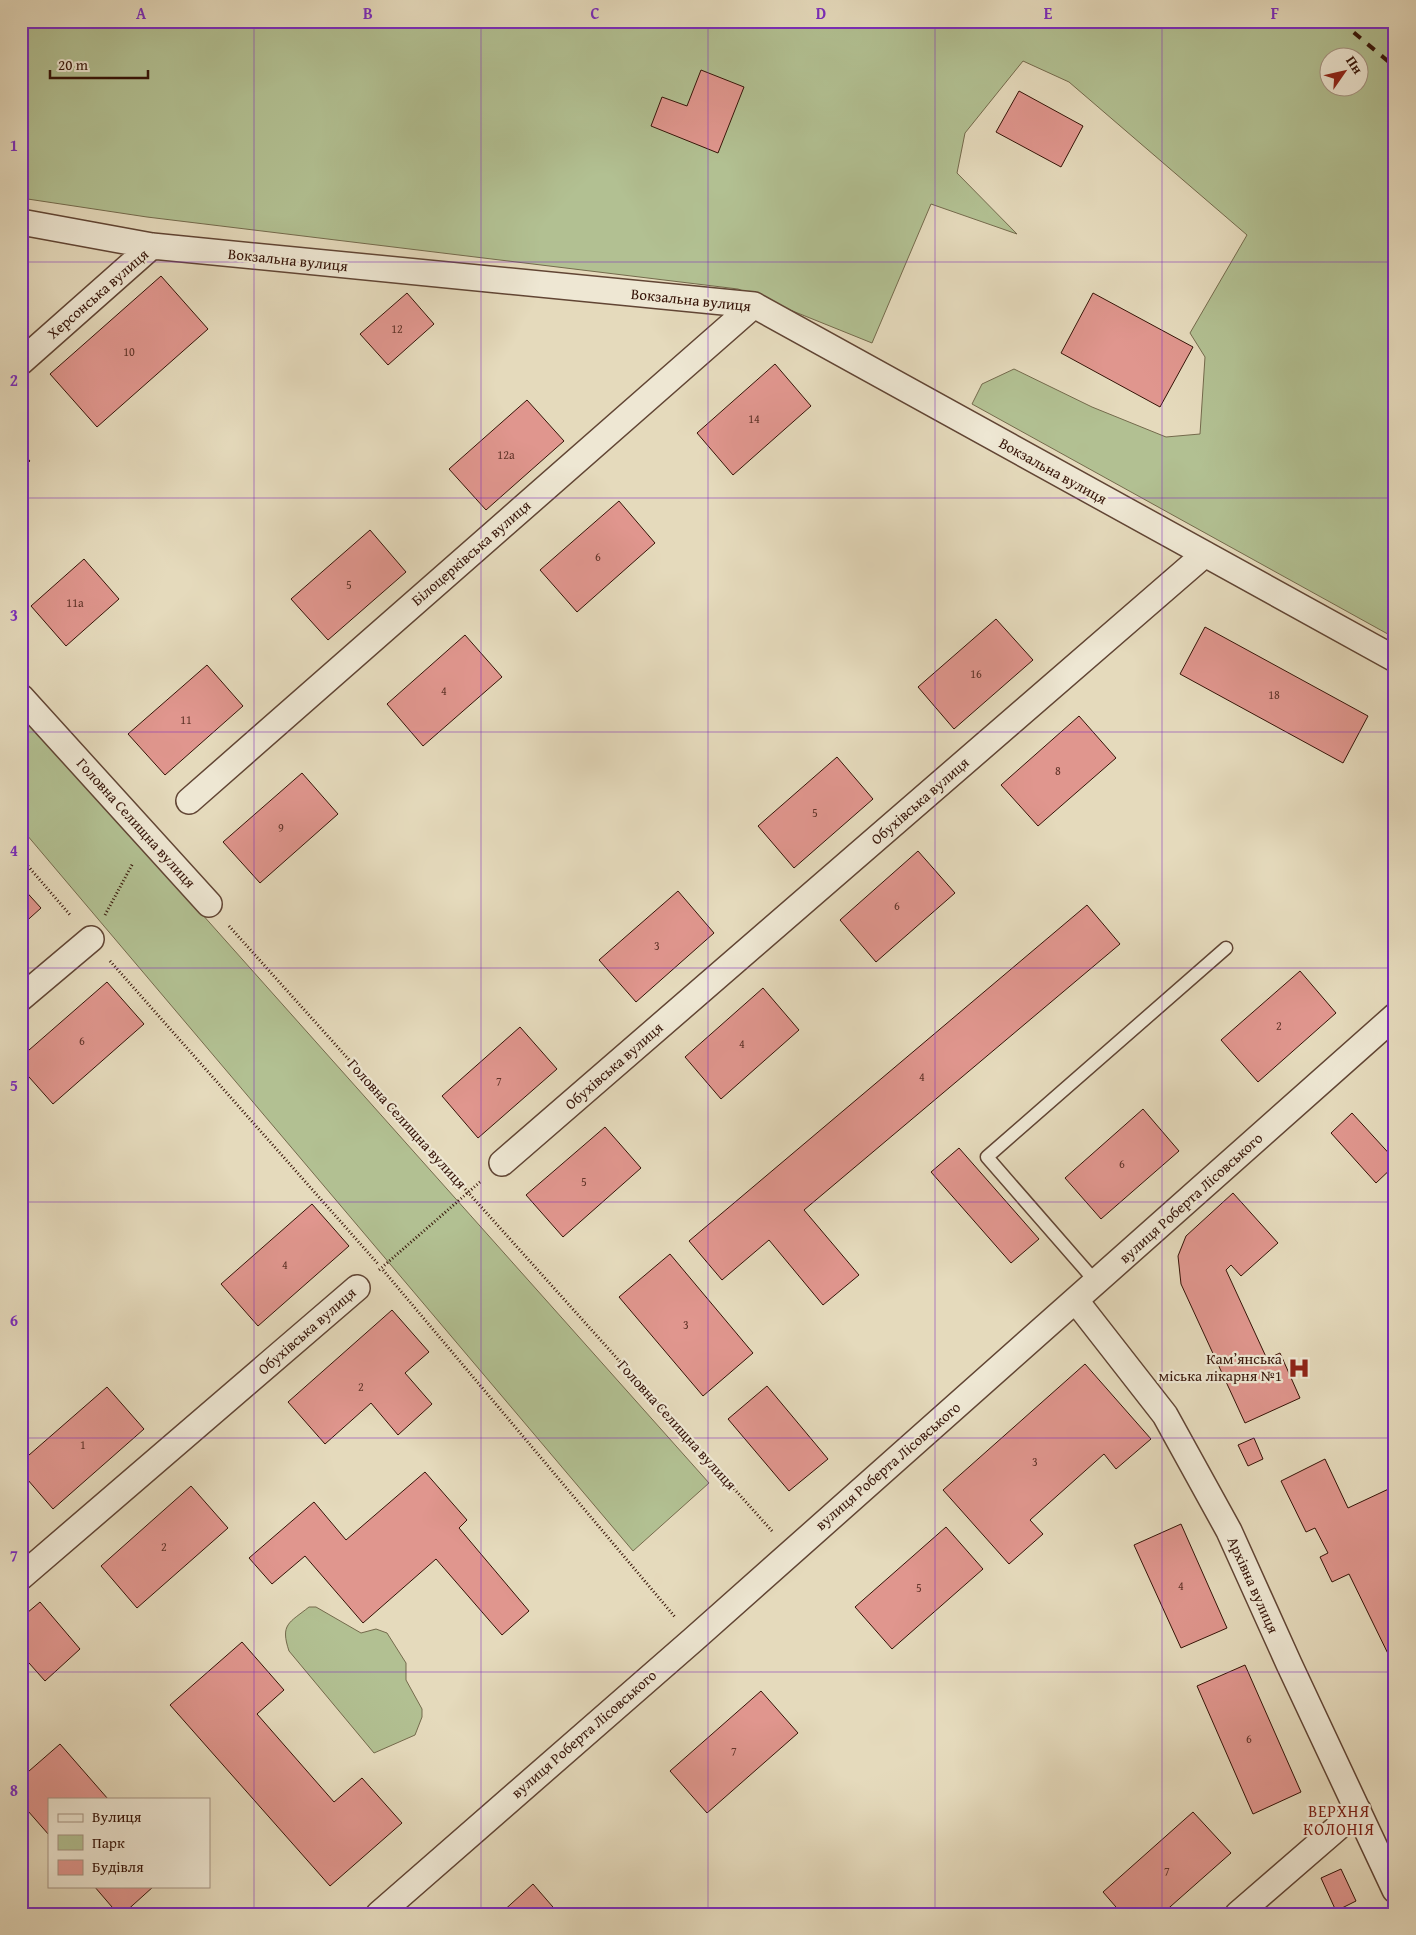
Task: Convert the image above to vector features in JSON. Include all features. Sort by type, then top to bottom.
[{"type":"street","name":"Вокзальна вулиця","points":[[21,222],[152,246],[754,305],[1395,659]]},
{"type":"street","name":"Херсонська вулиця","points":[[21,362],[152,246]]},
{"type":"street","name":"Білоцерківська вулиця","points":[[189,801],[754,305]]},
{"type":"street","name":"Обухівська вулиця","points":[[502,1163],[1205,554]]},
{"type":"street","name":"Головна Селищна вулиця","points":[[21,697],[209,904]]},
{"type":"street","points":[[21,998],[91,939]]},
{"type":"street","name":"вулиця Роберта Лісовського","points":[[379,1914],[694,1639],[1395,1016]]},
{"type":"street","name":"Обухівська вулиця","points":[[21,1577],[357,1288]]},
{"type":"street","name":"Архівна вулиця","points":[[1076,1301],[1165,1415],[1229,1531],[1395,1890]]},
{"type":"street","points":[[1238,1914],[1358,1810]]},
{"type":"lane","points":[[1096,1282],[987,1157],[1226,948]]},
{"type":"path","points":[[21,858],[381,1268],[694,1639]]},
{"type":"path","name":"Головна Селищна вулиця","points":[[209,904],[791,1552]]},
{"type":"path","name":"Обухівська вулиця","points":[[357,1288],[502,1163]]},
{"type":"green space","points":[[21,21],[1395,21],[1395,638],[972,404],[982,384],[1014,369],[1092,407],[1166,437],[1200,434],[1205,357],[1190,333],[1247,235],[1069,82],[1023,61],[965,133],[957,173],[1017,234],[931,204],[872,343],[738,289],[147,217],[21,198]]},
{"type":"green space","points":[[21,711],[709,1483],[633,1551],[21,828]]},
{"type":"green space","points":[[309,1607],[316,1607],[361,1633],[376,1629],[387,1633],[406,1663],[406,1680],[422,1709],[422,1717],[415,1735],[374,1753],[289,1651],[286,1642],[286,1629],[296,1617]]},
{"type":"building","points":[[701,70],[744,87],[718,153],[651,126],[662,97],[687,106]]},
{"type":"building","points":[[1019,91],[1083,126],[1061,167],[996,132]]},
{"type":"building","points":[[161,276],[208,329],[97,427],[50,374]]},
{"type":"building","points":[[407,293],[434,324],[388,365],[360,334]]},
{"type":"building","points":[[1093,293],[1193,347],[1160,407],[1061,353]]},
{"type":"building","points":[[775,364],[811,406],[733,475],[697,433]]},
{"type":"building","points":[[527,400],[564,441],[486,510],[449,469]]},
{"type":"building","points":[[21,451],[30,461],[21,469]]},
{"type":"building","points":[[619,501],[655,543],[577,612],[540,570]]},
{"type":"building","points":[[370,530],[406,572],[328,640],[291,599]]},
{"type":"building","points":[[84,559],[119,599],[66,646],[31,606]]},
{"type":"building","points":[[996,619],[1033,660],[954,729],[918,687]]},
{"type":"building","points":[[1205,627],[1368,716],[1343,763],[1180,674]]},
{"type":"building","points":[[465,635],[502,677],[423,746],[387,704]]},
{"type":"building","points":[[207,665],[243,706],[165,775],[128,734]]},
{"type":"building","points":[[1079,716],[1116,758],[1038,826],[1001,785]]},
{"type":"building","points":[[837,757],[873,799],[794,868],[758,826]]},
{"type":"building","points":[[302,773],[338,814],[260,883],[223,842]]},
{"type":"building","points":[[918,851],[955,893],[876,962],[840,920]]},
{"type":"building","points":[[21,886],[41,908],[21,926]]},
{"type":"building","points":[[678,891],[714,933],[636,1002],[599,960]]},
{"type":"building","points":[[1087,905],[1120,944],[804,1210],[859,1275],[823,1305],[769,1240],[722,1280],[689,1241]]},
{"type":"building","points":[[1300,971],[1336,1013],[1258,1082],[1221,1040]]},
{"type":"building","points":[[107,982],[144,1024],[53,1104],[21,1068],[21,1057]]},
{"type":"building","points":[[763,988],[799,1030],[721,1099],[685,1057]]},
{"type":"building","points":[[520,1027],[557,1069],[478,1138],[442,1096]]},
{"type":"building","points":[[1395,1057],[1395,1070],[1388,1063]]},
{"type":"building","points":[[1143,1109],[1179,1151],[1101,1219],[1065,1178]]},
{"type":"building","points":[[1352,1113],[1395,1160],[1395,1165],[1376,1183],[1331,1133]]},
{"type":"building","points":[[605,1127],[641,1168],[563,1237],[526,1195]]},
{"type":"building","points":[[959,1148],[1039,1239],[1011,1263],[931,1172]]},
{"type":"building","points":[[1233,1193],[1278,1243],[1241,1276],[1231,1265],[1226,1270],[1267,1359],[1280,1353],[1300,1398],[1245,1423],[1181,1284],[1178,1256],[1186,1236]]},
{"type":"building","points":[[312,1204],[349,1246],[258,1326],[221,1284]]},
{"type":"building","points":[[670,1254],[753,1353],[703,1396],[619,1297]]},
{"type":"building","points":[[392,1310],[429,1352],[405,1373],[432,1404],[398,1435],[371,1403],[325,1444],[288,1402]]},
{"type":"building","points":[[1085,1364],[1151,1439],[1116,1469],[1104,1454],[1030,1520],[1043,1534],[1009,1564],[943,1490]]},
{"type":"building","points":[[767,1386],[828,1459],[789,1491],[728,1419]]},
{"type":"building","points":[[107,1387],[144,1429],[53,1509],[21,1472],[21,1462]]},
{"type":"building","points":[[1254,1438],[1263,1459],[1248,1466],[1238,1445]]},
{"type":"building","points":[[1325,1459],[1348,1508],[1395,1486],[1395,1668],[1349,1574],[1332,1582],[1320,1557],[1328,1553],[1315,1528],[1306,1532],[1281,1481]]},
{"type":"building","points":[[425,1472],[467,1520],[459,1528],[529,1611],[502,1635],[436,1559],[363,1623],[305,1556],[272,1584],[249,1558],[314,1502],[346,1540]]},
{"type":"building","points":[[191,1486],[228,1528],[137,1608],[101,1566]]},
{"type":"building","points":[[1181,1524],[1227,1628],[1181,1648],[1134,1545]]},
{"type":"building","points":[[946,1527],[983,1569],[892,1649],[855,1607]]},
{"type":"building","points":[[40,1602],[80,1649],[45,1681],[21,1654],[21,1618]]},
{"type":"building","points":[[242,1642],[284,1690],[257,1714],[334,1802],[362,1778],[402,1823],[330,1886],[170,1705]]},
{"type":"building","points":[[1245,1665],[1301,1792],[1253,1814],[1197,1686]]},
{"type":"building","points":[[761,1691],[798,1733],[707,1813],[670,1771]]},
{"type":"building","points":[[60,1744],[107,1798],[48,1798],[48,1834],[21,1803],[21,1778]]},
{"type":"building","points":[[1395,1775],[1395,1790],[1389,1778]]},
{"type":"building","points":[[1193,1812],[1231,1853],[1162,1914],[1122,1914],[1103,1892]]},
{"type":"building","points":[[1341,1869],[1356,1901],[1336,1911],[1321,1878]]},
{"type":"building","points":[[533,1884],[559,1914],[500,1914]]},
{"type":"building","points":[[96,1888],[152,1888],[123,1914],[118,1914]]},
{"type":"railway","points":[[1340,21],[1395,67]]},
{"type":"place","name":"Кам’янська міська лікарня №1","points":[[1299,1368]]},
{"type":"district","name":"ВЕРХНЯ КОЛОНІЯ","points":[[1339,1820]]}]
